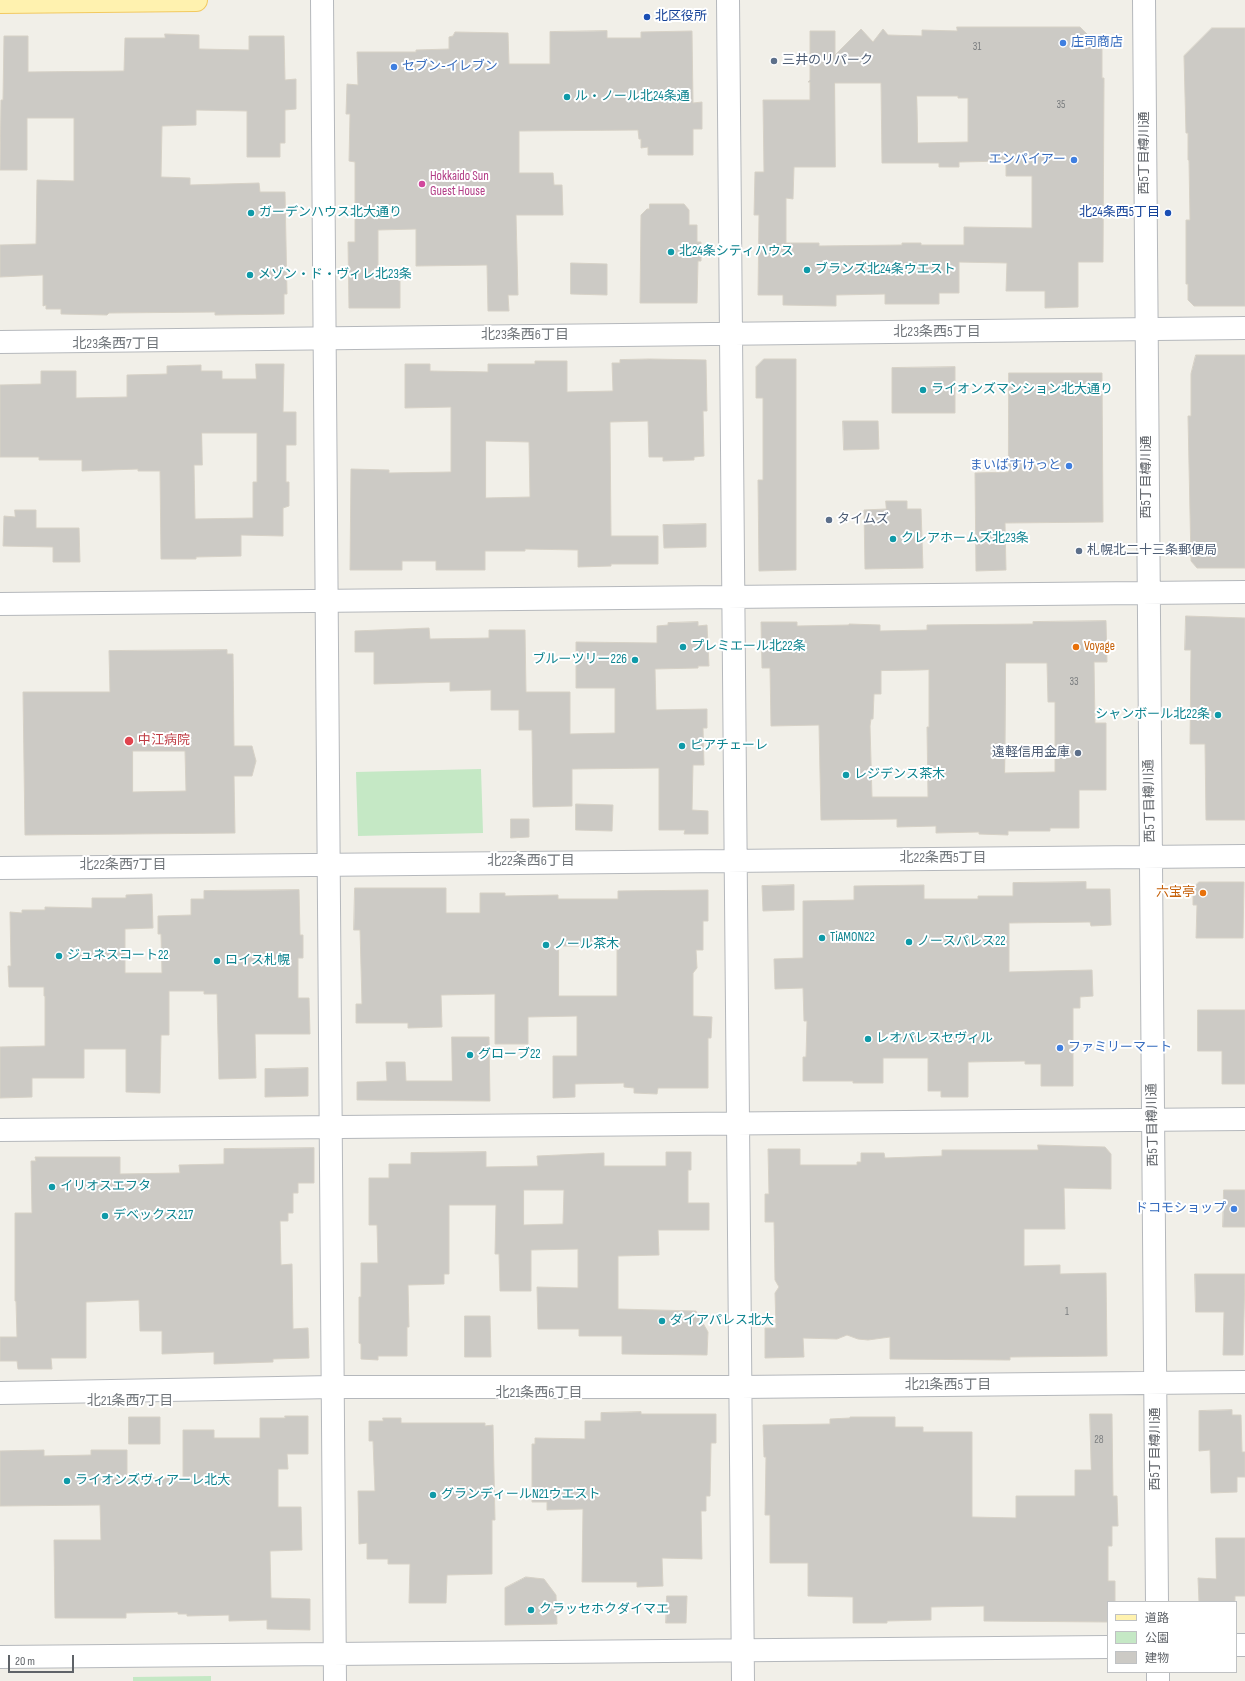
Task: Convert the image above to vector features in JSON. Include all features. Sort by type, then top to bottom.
[{"type":"main road","points":[[0,2],[196,0]]},
{"type":"street","points":[[322,0],[335,1681]]},
{"type":"street","points":[[728,0],[743,1681]]},
{"type":"street","name":"西5丁目樽川通","points":[[1144,0],[1157,1601]]},
{"type":"street","points":[[0,342],[324,337],[1245,328]]},
{"type":"street","points":[[0,604],[1245,592]]},
{"type":"street","points":[[0,868],[1245,856]]},
{"type":"street","points":[[0,1130],[1245,1119]]},
{"type":"street","points":[[0,1393],[333,1387],[740,1387],[1245,1382]]},
{"type":"street","points":[[0,1657],[1107,1647]]},
{"type":"green space","points":[[481,769],[483,833],[358,836],[356,772]]},
{"type":"green space","points":[[211,1676],[211,1681],[133,1681],[133,1677]]},
{"type":"building","points":[[957,27],[1080,27],[1102,49],[1102,78],[1104,78],[1103,262],[1078,262],[1078,307],[1045,308],[1045,291],[1006,291],[1007,263],[959,262],[959,293],[939,293],[939,304],[885,304],[885,294],[836,295],[836,306],[783,305],[783,295],[758,295],[759,215],[754,215],[755,172],[764,172],[763,100],[810,100],[810,82],[808,82],[810,80],[810,31],[835,31],[835,55],[861,29],[873,42],[883,29],[888,35],[922,36],[922,30],[957,31]],"holes":[[[835,83],[881,83],[882,163],[939,163],[939,167],[959,167],[959,162],[1006,161],[1006,176],[1032,176],[1032,228],[964,227],[964,245],[921,245],[921,243],[902,243],[902,245],[819,246],[819,243],[786,243],[786,198],[793,199],[794,167],[835,167]],[[917,96],[958,96],[958,98],[968,98],[968,142],[918,143]]]},
{"type":"building","points":[[1212,28],[1245,28],[1245,306],[1194,306],[1188,300],[1188,284],[1186,284],[1186,220],[1190,220],[1184,56]]},
{"type":"building","points":[[607,31],[607,38],[641,38],[641,32],[692,31],[693,103],[702,102],[702,129],[693,129],[693,155],[648,155],[648,147],[641,148],[641,139],[639,139],[638,130],[519,131],[519,173],[553,173],[554,185],[562,185],[563,215],[516,215],[518,295],[508,295],[509,311],[488,311],[487,265],[416,266],[416,229],[378,230],[378,273],[400,273],[400,308],[349,308],[348,242],[355,242],[355,162],[349,161],[350,114],[346,114],[347,84],[358,85],[357,52],[416,52],[416,50],[449,49],[449,37],[453,36],[455,32],[508,33],[509,64],[550,64],[550,32]]},
{"type":"building","points":[[165,34],[199,35],[199,49],[249,50],[249,36],[284,36],[285,80],[296,79],[296,109],[285,110],[285,143],[280,143],[280,157],[247,157],[247,111],[196,110],[196,125],[162,126],[161,177],[190,178],[190,185],[259,183],[260,192],[285,192],[287,294],[284,294],[284,314],[215,315],[215,312],[109,313],[107,315],[61,314],[61,309],[46,309],[46,305],[43,306],[43,275],[0,277],[0,245],[36,244],[37,180],[74,181],[74,118],[27,118],[27,170],[0,170],[4,36],[28,36],[28,72],[124,71],[125,38],[165,38]]},
{"type":"building","name":"北24条シティハウス","points":[[650,204],[684,204],[689,210],[689,225],[697,225],[697,242],[701,242],[701,261],[698,261],[697,303],[640,303],[641,215],[649,209]]},
{"type":"building","points":[[571,263],[607,264],[607,295],[571,294]]},
{"type":"building","points":[[1196,355],[1245,355],[1245,568],[1197,568],[1191,561],[1188,416],[1191,416],[1191,374]]},
{"type":"building","points":[[764,359],[796,359],[796,570],[759,571],[758,480],[763,480],[763,398],[756,398],[756,367]]},
{"type":"building","points":[[620,360],[706,360],[707,411],[703,411],[704,456],[694,457],[694,460],[663,461],[663,457],[649,457],[648,421],[610,422],[611,536],[658,536],[658,564],[611,564],[611,566],[578,567],[578,550],[525,549],[525,551],[485,551],[485,570],[436,570],[436,561],[402,561],[402,570],[350,570],[351,469],[389,470],[389,473],[451,472],[451,407],[405,408],[405,364],[430,364],[430,371],[488,372],[488,364],[535,364],[535,361],[567,361],[567,392],[613,391],[612,363],[620,363]],"holes":[[[486,441],[529,442],[530,497],[486,498]]]},
{"type":"building","points":[[256,364],[284,364],[283,412],[296,412],[296,445],[286,445],[286,482],[289,482],[289,506],[283,508],[283,536],[241,535],[241,556],[196,557],[196,559],[161,559],[160,471],[138,471],[138,469],[82,471],[82,460],[39,460],[39,457],[0,457],[0,385],[41,384],[41,371],[76,371],[76,398],[127,397],[127,375],[167,374],[167,366],[201,365],[201,371],[222,371],[222,379],[256,379]],"holes":[[[202,433],[257,433],[257,482],[253,482],[253,518],[195,519],[194,465],[202,465]]]},
{"type":"building","name":"ライオンズマンション北大通り","points":[[955,367],[955,413],[892,413],[892,368]]},
{"type":"building","points":[[1009,373],[1102,373],[1103,522],[1005,523],[1006,570],[976,571],[975,473],[1008,472]]},
{"type":"building","points":[[843,421],[878,421],[879,449],[844,450]]},
{"type":"building","name":"クレアホームズ北23条","points":[[886,501],[907,501],[907,509],[921,509],[923,568],[865,569],[864,510],[886,509]]},
{"type":"building","points":[[15,510],[36,510],[36,528],[79,528],[80,562],[53,562],[53,547],[3,546],[4,516],[15,517]]},
{"type":"building","points":[[706,524],[706,547],[664,548],[663,525]]},
{"type":"building","points":[[1186,616],[1245,618],[1245,820],[1206,820],[1205,744],[1190,744],[1191,650],[1185,650]]},
{"type":"building","points":[[1106,621],[1107,662],[1094,662],[1095,723],[1106,723],[1106,790],[1079,790],[1079,828],[1050,828],[1050,831],[1008,831],[1008,835],[979,834],[979,832],[936,833],[936,826],[897,827],[897,819],[821,820],[819,725],[771,726],[770,668],[762,668],[761,622],[797,622],[797,626],[849,624],[880,625],[880,631],[927,630],[927,625],[1033,624],[1033,622]],"holes":[[[1006,663],[1047,663],[1048,702],[1055,702],[1055,772],[1005,773]],[[929,670],[929,727],[927,727],[928,797],[872,797],[870,726],[871,719],[873,719],[874,694],[881,694],[881,671]]]},
{"type":"building","points":[[698,622],[698,626],[707,625],[709,666],[698,666],[698,668],[655,669],[656,710],[707,709],[707,728],[703,728],[704,765],[693,765],[692,810],[708,811],[708,834],[684,834],[685,830],[659,830],[659,768],[572,769],[572,806],[533,807],[532,730],[519,730],[519,710],[491,710],[491,690],[450,691],[450,682],[374,684],[374,652],[355,652],[355,631],[429,628],[430,639],[489,638],[489,630],[525,630],[526,692],[570,692],[570,734],[615,733],[615,688],[576,688],[576,642],[657,643],[657,626],[668,625],[668,623]]},
{"type":"building","points":[[227,650],[227,654],[233,654],[234,746],[252,746],[256,761],[252,776],[234,776],[235,833],[25,835],[23,692],[110,692],[109,651]],"holes":[[[133,751],[185,751],[186,791],[133,792]]]},
{"type":"building","points":[[576,804],[613,805],[612,831],[576,830]]},
{"type":"building","points":[[511,819],[529,819],[529,837],[511,838]]},
{"type":"building","points":[[1086,882],[1086,889],[1110,889],[1111,925],[1091,926],[1090,922],[1009,923],[1009,972],[1092,970],[1093,996],[1080,997],[1080,1008],[1073,1008],[1073,1086],[1041,1086],[1041,1064],[1025,1064],[1025,1061],[968,1062],[968,1097],[941,1097],[941,1091],[928,1091],[928,1058],[883,1058],[883,1083],[853,1083],[853,1081],[803,1081],[803,1057],[806,1057],[807,1021],[804,1021],[803,988],[775,989],[774,959],[803,958],[803,901],[854,900],[854,886],[924,885],[924,899],[978,899],[978,896],[1013,896],[1013,883]]},
{"type":"building","points":[[1199,882],[1244,882],[1243,938],[1196,938],[1197,905],[1193,905],[1193,888]]},
{"type":"building","points":[[794,885],[794,910],[763,911],[762,886]]},
{"type":"building","points":[[355,888],[446,888],[446,913],[480,913],[480,893],[505,893],[505,896],[558,895],[558,899],[618,899],[618,891],[708,890],[708,921],[703,921],[703,950],[696,950],[697,968],[693,973],[693,1016],[712,1017],[711,1038],[708,1038],[708,1088],[658,1088],[657,1094],[634,1093],[634,1088],[624,1087],[624,1083],[575,1084],[575,1097],[553,1098],[553,1056],[577,1056],[577,1016],[528,1017],[528,1044],[495,1044],[495,994],[441,995],[442,1027],[408,1028],[408,1023],[356,1023],[356,1004],[362,1004],[360,930],[354,930]],"holes":[[[559,946],[617,946],[617,996],[559,996]]]},
{"type":"building","points":[[299,890],[300,935],[303,935],[303,958],[298,958],[298,998],[309,998],[310,1034],[255,1034],[256,1078],[219,1079],[217,994],[204,994],[204,991],[169,991],[169,1035],[161,1035],[160,1093],[126,1092],[126,1049],[84,1049],[84,1078],[32,1078],[32,1097],[0,1098],[0,1047],[45,1046],[44,987],[9,987],[8,966],[11,966],[10,912],[22,913],[22,910],[45,910],[45,907],[92,908],[92,898],[126,898],[126,895],[152,894],[153,928],[125,929],[125,973],[162,973],[161,934],[158,934],[158,916],[191,915],[191,899],[204,899],[204,891]]},
{"type":"building","points":[[1198,1010],[1245,1010],[1245,1084],[1222,1084],[1222,1051],[1198,1051]]},
{"type":"building","points":[[452,1037],[489,1037],[490,1101],[357,1100],[357,1082],[387,1081],[386,1062],[405,1062],[406,1081],[452,1081]]},
{"type":"building","points":[[308,1068],[308,1096],[265,1097],[265,1069]]},
{"type":"building","points":[[1038,1145],[1105,1147],[1111,1154],[1111,1189],[1064,1188],[1065,1229],[1024,1229],[1024,1266],[1060,1265],[1060,1274],[1106,1273],[1107,1356],[1010,1357],[1010,1360],[890,1359],[890,1337],[868,1340],[858,1339],[847,1335],[837,1339],[803,1338],[804,1357],[765,1358],[765,1328],[776,1328],[775,1293],[779,1287],[775,1280],[774,1222],[765,1222],[765,1194],[769,1194],[768,1149],[800,1149],[800,1165],[857,1165],[857,1162],[861,1162],[861,1153],[884,1153],[885,1158],[942,1156],[942,1150],[1038,1150]]},
{"type":"building","points":[[314,1148],[314,1183],[298,1183],[298,1193],[293,1193],[293,1213],[288,1213],[288,1221],[280,1221],[281,1265],[292,1264],[293,1329],[308,1328],[309,1358],[273,1359],[273,1362],[214,1364],[214,1352],[162,1354],[162,1331],[140,1331],[139,1300],[86,1302],[86,1358],[51,1358],[52,1369],[18,1369],[17,1361],[0,1361],[0,1337],[17,1337],[15,1301],[15,1213],[32,1213],[31,1161],[36,1161],[35,1157],[120,1157],[120,1174],[180,1173],[179,1165],[224,1164],[224,1149]]},
{"type":"building","points":[[486,1152],[486,1167],[538,1166],[537,1156],[604,1153],[604,1166],[666,1166],[666,1152],[691,1152],[691,1170],[688,1170],[688,1203],[709,1203],[709,1230],[658,1230],[659,1255],[618,1256],[618,1309],[696,1311],[708,1332],[707,1355],[622,1354],[622,1336],[579,1336],[579,1329],[538,1329],[537,1287],[578,1288],[578,1249],[531,1250],[531,1291],[500,1291],[499,1254],[495,1254],[496,1205],[449,1205],[449,1274],[444,1274],[444,1284],[408,1285],[409,1327],[407,1327],[407,1356],[378,1356],[378,1360],[361,1359],[361,1344],[359,1343],[359,1297],[361,1297],[361,1263],[378,1263],[377,1225],[369,1225],[369,1178],[389,1178],[389,1164],[411,1164],[411,1153]],"holes":[[[524,1190],[564,1190],[563,1224],[524,1225]]]},
{"type":"building","name":"ドコモショップ","points":[[1224,1190],[1245,1190],[1245,1227],[1223,1227]]},
{"type":"building","points":[[1195,1274],[1245,1274],[1243,1355],[1223,1355],[1224,1312],[1196,1312]]},
{"type":"building","points":[[465,1316],[490,1316],[491,1357],[465,1357]]},
{"type":"building","points":[[1232,1410],[1232,1415],[1241,1415],[1242,1452],[1245,1452],[1245,1477],[1237,1477],[1237,1492],[1211,1493],[1210,1450],[1199,1451],[1199,1411]]},
{"type":"building","points":[[641,1412],[641,1414],[716,1414],[716,1443],[711,1443],[710,1496],[706,1496],[706,1511],[701,1511],[702,1559],[662,1558],[663,1586],[637,1587],[637,1582],[582,1582],[583,1509],[547,1510],[547,1502],[532,1502],[532,1444],[535,1444],[535,1438],[585,1439],[585,1421],[601,1421],[601,1413]]},
{"type":"building","points":[[1090,1414],[1112,1414],[1113,1496],[1117,1496],[1118,1526],[1112,1526],[1112,1546],[1108,1546],[1108,1581],[1115,1581],[1115,1601],[1107,1601],[1107,1622],[984,1621],[984,1606],[931,1607],[931,1620],[887,1621],[887,1623],[853,1623],[853,1597],[808,1596],[808,1563],[770,1563],[770,1515],[765,1515],[766,1457],[764,1457],[763,1425],[830,1424],[830,1419],[850,1417],[895,1417],[895,1427],[923,1427],[923,1432],[972,1432],[972,1517],[1016,1518],[1016,1496],[1075,1496],[1075,1470],[1091,1470]]},
{"type":"building","points":[[285,1416],[308,1416],[308,1454],[287,1454],[288,1469],[278,1469],[278,1507],[301,1507],[302,1550],[270,1551],[271,1598],[310,1599],[310,1630],[267,1629],[267,1620],[229,1621],[229,1615],[187,1616],[187,1614],[178,1614],[178,1612],[126,1613],[126,1618],[55,1618],[54,1540],[101,1540],[100,1505],[0,1506],[0,1451],[44,1450],[44,1456],[91,1455],[91,1450],[127,1450],[127,1478],[183,1478],[183,1430],[214,1430],[214,1438],[260,1438],[260,1418],[285,1418]]},
{"type":"building","points":[[129,1417],[160,1417],[160,1444],[129,1444]]},
{"type":"building","points":[[383,1418],[401,1418],[401,1423],[485,1423],[485,1426],[493,1425],[495,1520],[492,1520],[492,1574],[447,1575],[446,1603],[409,1603],[410,1564],[388,1564],[388,1559],[367,1559],[367,1543],[359,1544],[358,1491],[375,1491],[373,1441],[369,1441],[369,1421],[383,1421]]},
{"type":"building","points":[[1216,1538],[1245,1538],[1245,1596],[1235,1596],[1235,1601],[1199,1601],[1198,1578],[1216,1579]]},
{"type":"building","name":"クラッセホクダイマエ","points":[[526,1577],[544,1579],[556,1595],[557,1624],[505,1625],[505,1588]]},
{"type":"building","points":[[667,1596],[687,1596],[686,1623],[666,1623]]},
{"type":"place","name":"北区役所","points":[[647,17]]},
{"type":"place","name":"庄司商店","points":[[1063,43]]},
{"type":"place","name":"三井のリパーク","points":[[774,61]]},
{"type":"place","name":"セブン-イレブン","points":[[394,67]]},
{"type":"place","name":"ル・ノール北24条通","points":[[567,97]]},
{"type":"place","name":"エンパイアー","points":[[1074,160]]},
{"type":"place","name":"Hokkaido Sun Guest House","points":[[422,184]]},
{"type":"place","name":"ガーデンハウス北大通り","points":[[251,213]]},
{"type":"place","name":"北24条西5丁目","points":[[1168,213]]},
{"type":"place","name":"北24条シティハウス","points":[[671,252]]},
{"type":"place","name":"ブランズ北24条ウエスト","points":[[807,270]]},
{"type":"place","name":"メゾン・ド・ヴィレ北23条","points":[[250,275]]},
{"type":"place","name":"ライオンズマンション北大通り","points":[[923,390]]},
{"type":"place","name":"まいばすけっと","points":[[1069,466]]},
{"type":"place","name":"タイムズ","points":[[829,520]]},
{"type":"place","name":"クレアホームズ北23条","points":[[893,539]]},
{"type":"place","name":"札幌北二十三条郵便局","points":[[1079,551]]},
{"type":"place","name":"プレミエール北22条","points":[[683,647]]},
{"type":"place","name":"Voyage","points":[[1076,647]]},
{"type":"place","name":"ブルーツリー226","points":[[635,660]]},
{"type":"place","name":"シャンボール北22条","points":[[1218,715]]},
{"type":"place","name":"中江病院","points":[[129,741]]},
{"type":"place","name":"ピアチェーレ","points":[[682,746]]},
{"type":"place","name":"遠軽信用金庫","points":[[1078,753]]},
{"type":"place","name":"レジデンス茶木","points":[[846,775]]},
{"type":"place","name":"六宝亭","points":[[1203,893]]},
{"type":"place","name":"TiAMON22","points":[[822,938]]},
{"type":"place","name":"ノースパレス22","points":[[909,942]]},
{"type":"place","name":"ノール茶木","points":[[546,945]]},
{"type":"place","name":"ジュネスコート22","points":[[59,956]]},
{"type":"place","name":"ロイス札幌","points":[[217,961]]},
{"type":"place","name":"レオパレスセヴィル","points":[[868,1039]]},
{"type":"place","name":"ファミリーマート","points":[[1060,1048]]},
{"type":"place","name":"グローブ22","points":[[470,1055]]},
{"type":"place","name":"イリオスエフタ","points":[[52,1187]]},
{"type":"place","name":"ドコモショップ","points":[[1234,1209]]},
{"type":"place","name":"デベックス217","points":[[105,1216]]},
{"type":"place","name":"ダイアパレス北大","points":[[662,1321]]},
{"type":"place","name":"ライオンズヴィアーレ北大","points":[[67,1481]]},
{"type":"place","name":"グランディールN21ウエスト","points":[[433,1495]]},
{"type":"place","name":"クラッセホクダイマエ","points":[[531,1610]]},
{"type":"district","name":"北23条西5丁目","points":[[937,332]]},
{"type":"district","name":"北23条西6丁目","points":[[525,335]]},
{"type":"district","name":"北23条西7丁目","points":[[116,344]]},
{"type":"district","name":"北22条西5丁目","points":[[943,858]]},
{"type":"district","name":"北22条西6丁目","points":[[531,861]]},
{"type":"district","name":"北22条西7丁目","points":[[123,865]]},
{"type":"district","name":"北21条西5丁目","points":[[948,1385]]},
{"type":"district","name":"北21条西6丁目","points":[[539,1393]]},
{"type":"district","name":"北21条西7丁目","points":[[130,1401]]}]
